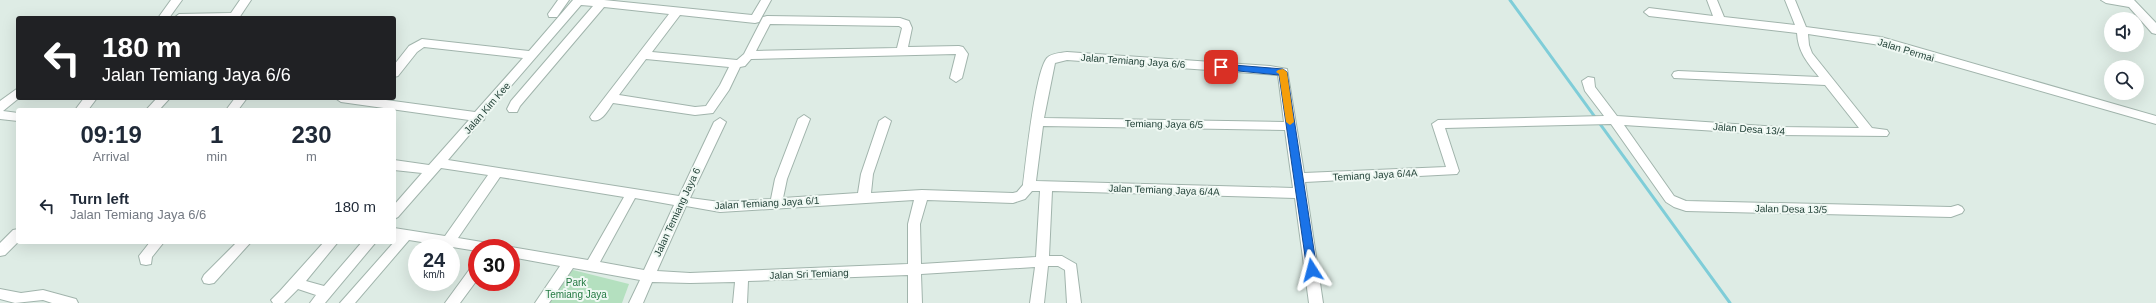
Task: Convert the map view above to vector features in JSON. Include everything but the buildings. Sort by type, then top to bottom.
[{"type":"street","points":[[165,16],[177,0]]},
{"type":"street","points":[[234,16],[246,0]]},
{"type":"street","points":[[553,14],[564,0]]},
{"type":"street","points":[[579,0],[755,19],[766,0]]},
{"type":"street","name":"Jalan Kim Kee","points":[[396,212],[579,0]]},
{"type":"street","points":[[1712,0],[1720,20]]},
{"type":"street","points":[[1790,0],[1802,29],[1802,40],[1807,54],[1869,133]]},
{"type":"street","points":[[2109,0],[2130,2],[2156,30]]},
{"type":"street","points":[[514,109],[515,104],[602,3]]},
{"type":"street","points":[[596,117],[677,11]]},
{"type":"street","name":"Jalan Permai","points":[[1649,12],[1802,29],[1881,41],[1914,52],[2156,120]]},
{"type":"street","points":[[643,55],[736,64],[741,63],[748,56],[767,20],[900,22],[905,24],[907,28],[902,51]]},
{"type":"street","points":[[396,70],[413,49],[422,43],[530,58],[550,64]]},
{"type":"street","points":[[748,56],[960,50],[962,54],[956,78]]},
{"type":"street","name":"Jalan Temiang Jaya 6/6","points":[[1037,122],[1050,62],[1054,58],[1067,56],[1283,72],[1291,126]]},
{"type":"street","points":[[610,98],[695,111],[709,110],[725,87],[736,64]]},
{"type":"street","points":[[1678,75],[1827,81]]},
{"type":"street","name":"Jalan Desa 13/5","points":[[1590,81],[1588,82],[1589,88],[1614,120],[1670,199],[1678,204],[1686,206],[1951,212],[1958,210]]},
{"type":"street","points":[[0,108],[16,94]]},
{"type":"street","points":[[83,108],[89,100]]},
{"type":"street","points":[[154,108],[162,100]]},
{"type":"street","points":[[348,108],[355,100],[372,100],[480,116]]},
{"type":"street","points":[[0,115],[16,117]]},
{"type":"street","points":[[776,203],[781,179],[804,119]]},
{"type":"street","name":"Jalan Desa 13/4","points":[[1453,171],[1438,124],[1614,120],[1779,131],[1883,133]]},
{"type":"street","points":[[864,198],[867,174],[885,121]]},
{"type":"street","name":"Jalan Temiang Jaya 6","points":[[636,303],[720,122]]},
{"type":"street","points":[[1027,189],[1037,122]]},
{"type":"street","name":"Temiang Jaya 6/5","points":[[1037,122],[1291,126]]},
{"type":"street","points":[[1291,126],[1316,303]]},
{"type":"street","name":"Jalan Temiang Jaya 6/1","points":[[396,168],[436,166],[497,172],[720,207],[922,195],[1013,198],[1027,189]]},
{"type":"street","name":"Temiang Jaya 6/4A","points":[[1298,178],[1453,171]]},
{"type":"street","points":[[450,239],[497,172]]},
{"type":"street","name":"Jalan Temiang Jaya 6/4A","points":[[1027,189],[1300,193]]},
{"type":"street","points":[[1037,303],[1042,262],[1046,192]]},
{"type":"street","points":[[591,266],[632,193]]},
{"type":"street","points":[[915,303],[914,224],[922,195]]},
{"type":"street","points":[[400,234],[430,239]]},
{"type":"street","points":[[0,251],[16,236]]},
{"type":"street","points":[[146,260],[145,256],[156,244]]},
{"type":"street","points":[[209,279],[243,244]]},
{"type":"street","points":[[278,300],[330,244]]},
{"type":"street","points":[[317,303],[368,244]]},
{"type":"street","points":[[347,303],[392,244]]},
{"type":"street","name":"Jalan Sri Temiang","points":[[520,254],[648,276],[690,278],[742,277],[1062,261],[1071,268],[1074,303]]},
{"type":"street","points":[[542,303],[570,262]]},
{"type":"street","points":[[740,303],[742,277]]},
{"type":"street","points":[[452,303],[468,282]]},
{"type":"street","points":[[295,283],[326,292]]},
{"type":"street","points":[[0,294],[21,299],[43,295],[71,303]]},
{"type":"green space","name":"Park Temiang Jaya","points":[[569,269],[629,284],[622,303],[547,303]]},
{"type":"waterway","points":[[1510,0],[1730,303]]},
{"type":"slow traffic","points":[[1281,72],[1283,72],[1290,122]]},
{"type":"route","points":[[1221,67],[1283,72],[1312,270]]}]
